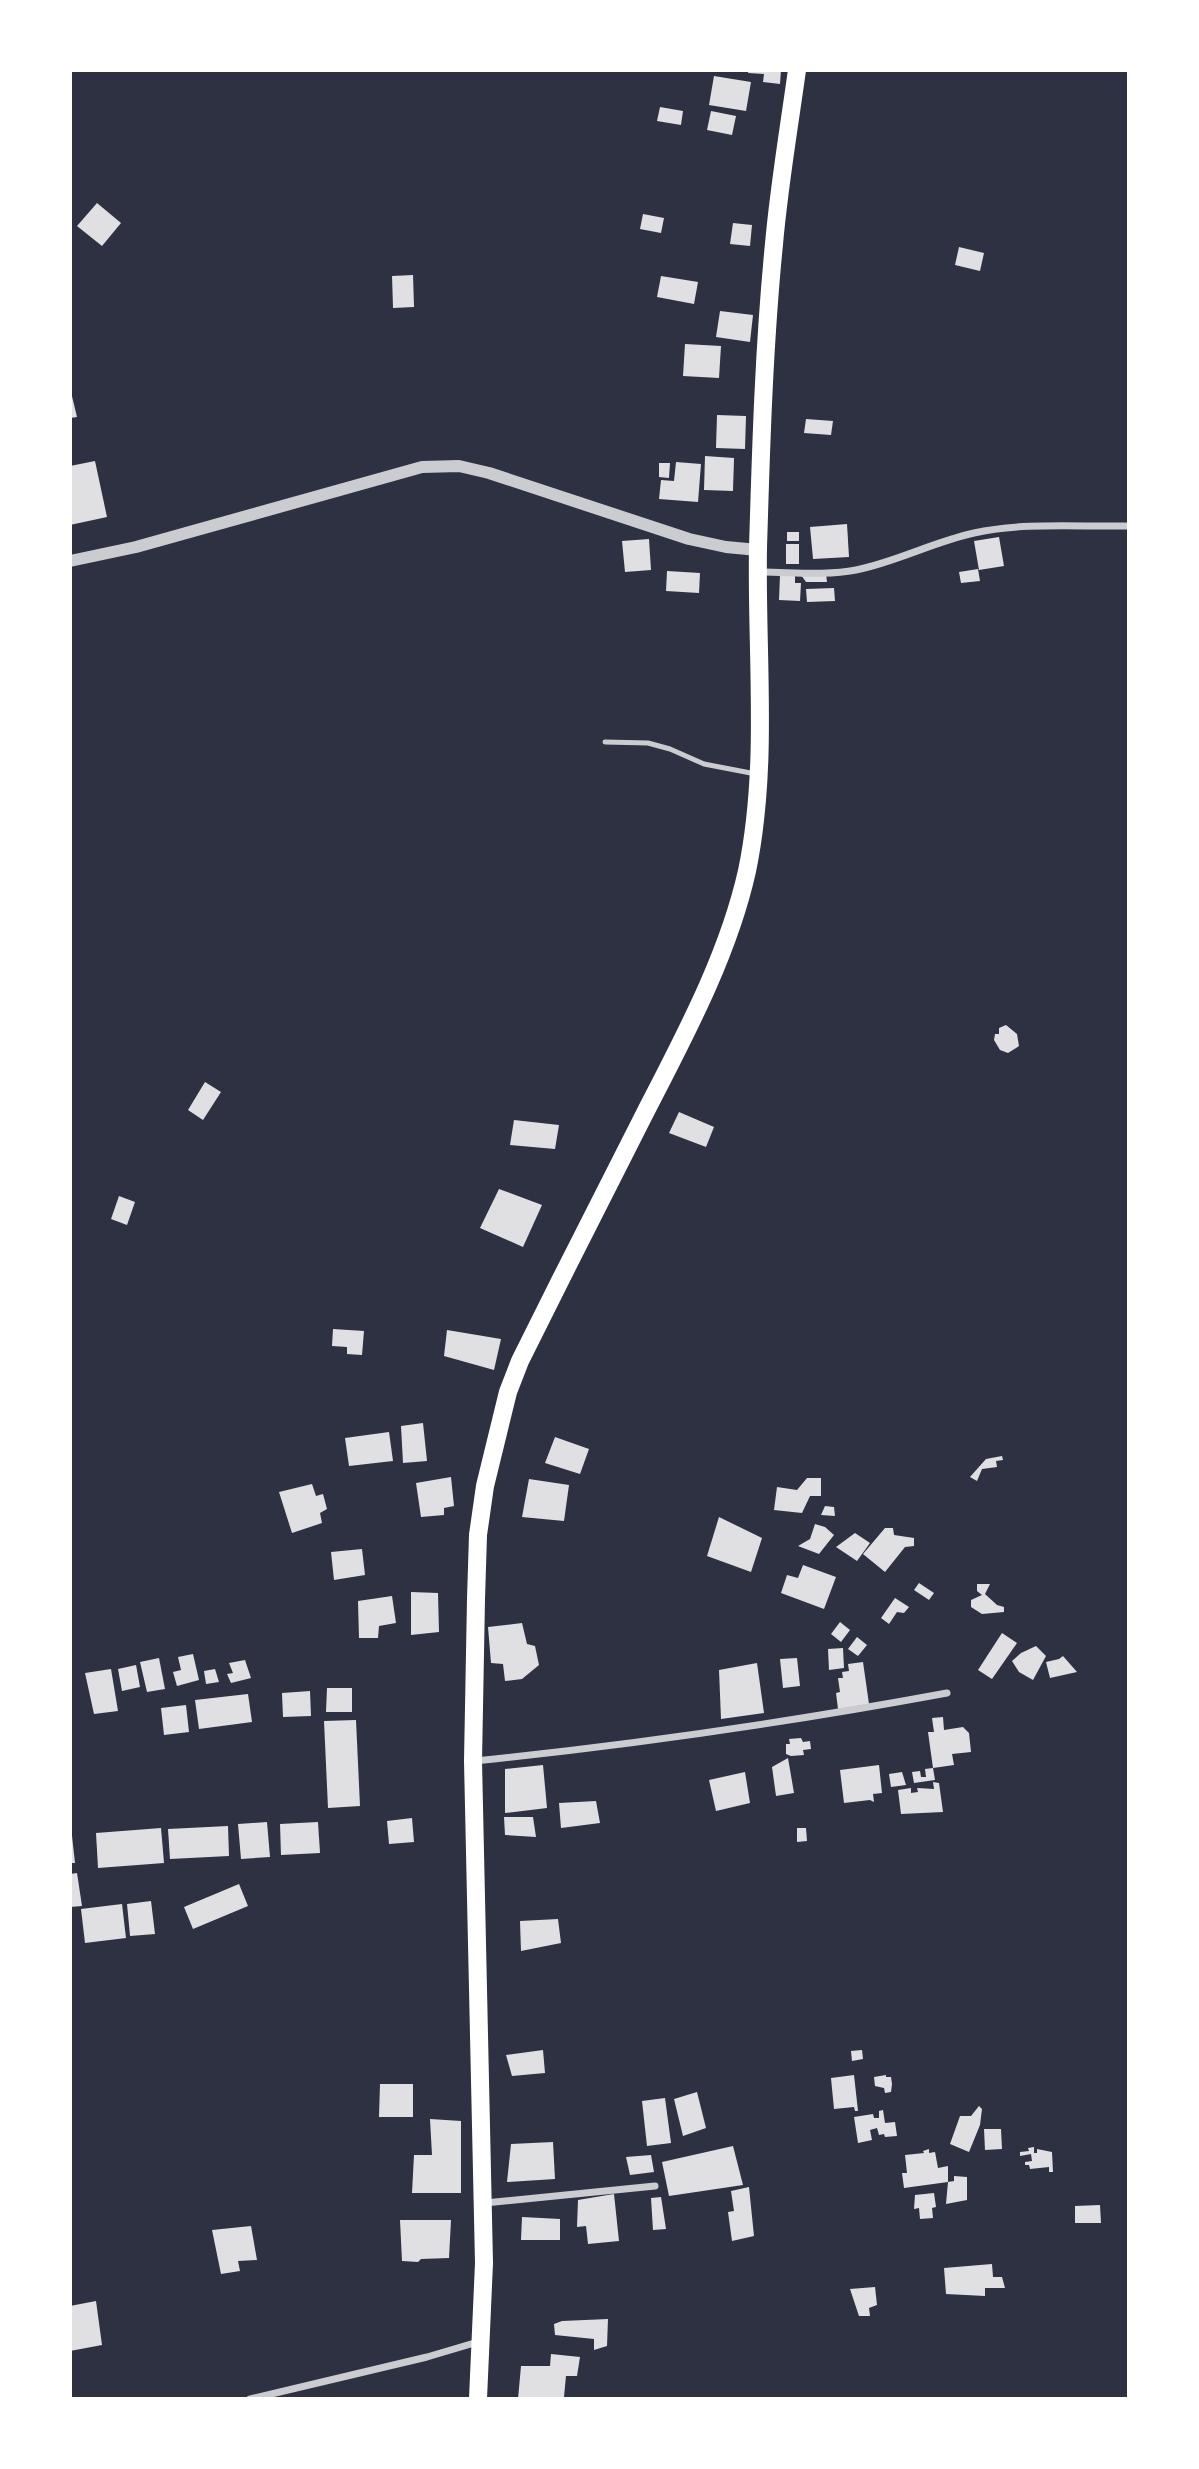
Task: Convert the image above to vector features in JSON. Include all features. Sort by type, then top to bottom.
[{"type":"main road","points":[[478,2399],[482,2340],[482,2204],[473,1761],[478,1535],[485,1486],[508,1392],[520,1361],[663,1078],[719,956],[747,872],[759,774],[758,550],[764,363],[774,242],[797,70]]},
{"type":"street","points":[[70,561],[136,547],[422,467],[459,466],[489,473],[689,539],[758,550]]},
{"type":"street","points":[[758,572],[840,573],[869,566],[921,547],[1002,528],[1129,526]]},
{"type":"street","points":[[473,1761],[807,1718],[947,1693]]},
{"type":"street","points":[[482,2204],[655,2186]]},
{"type":"street","points":[[250,2399],[427,2357],[482,2340]]},
{"type":"lane","points":[[605,741],[648,743],[670,749],[704,764],[759,774]]},
{"type":"building","points":[[749,70],[781,70],[780,84],[763,82],[764,74],[748,73]]},
{"type":"building","points":[[714,76],[751,82],[746,111],[709,105]]},
{"type":"building","points":[[660,107],[683,111],[681,125],[657,121]]},
{"type":"building","points":[[711,111],[736,116],[732,135],[707,130]]},
{"type":"building","points":[[97,203],[121,223],[102,246],[77,226]]},
{"type":"building","points":[[643,214],[664,218],[661,233],[640,229]]},
{"type":"building","points":[[733,223],[752,225],[750,246],[730,244]]},
{"type":"building","points":[[959,247],[984,253],[980,271],[955,265]]},
{"type":"building","points":[[413,275],[414,307],[393,308],[392,276]]},
{"type":"building","points":[[661,276],[698,282],[694,304],[657,297]]},
{"type":"building","points":[[720,311],[753,315],[750,342],[716,337]]},
{"type":"building","points":[[685,344],[721,346],[719,378],[683,376]]},
{"type":"building","points":[[70,388],[77,417],[70,418]]},
{"type":"building","points":[[717,415],[746,416],[745,449],[716,448]]},
{"type":"building","points":[[806,419],[833,421],[831,435],[804,433]]},
{"type":"building","points":[[705,456],[734,458],[733,491],[704,490]]},
{"type":"building","points":[[95,461],[107,517],[70,525],[70,466]]},
{"type":"building","points":[[676,462],[701,464],[698,502],[659,499],[661,480],[674,481]]},
{"type":"building","points":[[659,463],[670,463],[669,478],[659,477]]},
{"type":"building","points":[[847,524],[849,557],[813,559],[810,527]]},
{"type":"building","points":[[787,532],[799,532],[799,541],[787,541]]},
{"type":"building","points":[[999,537],[1004,566],[979,570],[974,541]]},
{"type":"building","points":[[649,539],[651,570],[625,572],[622,541]]},
{"type":"building","points":[[786,544],[799,544],[799,564],[786,564]]},
{"type":"building","points":[[978,569],[980,581],[961,583],[959,572]]},
{"type":"building","points":[[667,571],[700,573],[699,593],[666,591]]},
{"type":"building","points":[[826,574],[827,582],[806,582],[801,575]]},
{"type":"building","points":[[780,575],[795,575],[795,583],[801,583],[800,601],[779,600]]},
{"type":"building","points":[[834,588],[835,601],[807,602],[806,589]]},
{"type":"building","points":[[1006,1025],[1017,1034],[1019,1046],[1008,1053],[1000,1050],[994,1040],[995,1034],[999,1034],[999,1028]]},
{"type":"building","points":[[205,1082],[221,1092],[203,1120],[188,1110]]},
{"type":"building","points":[[679,1112],[714,1127],[706,1147],[669,1133]]},
{"type":"building","points":[[514,1120],[559,1125],[555,1149],[510,1145]]},
{"type":"building","points":[[499,1189],[542,1205],[523,1247],[480,1228]]},
{"type":"building","points":[[119,1196],[135,1202],[127,1225],[111,1219]]},
{"type":"building","points":[[333,1329],[364,1331],[362,1355],[347,1354],[347,1347],[332,1346]]},
{"type":"building","points":[[447,1330],[501,1339],[494,1370],[444,1356]]},
{"type":"building","points":[[423,1423],[427,1461],[403,1463],[401,1426]]},
{"type":"building","points":[[389,1432],[393,1461],[349,1466],[345,1438]]},
{"type":"building","points":[[555,1437],[589,1449],[580,1474],[545,1463]]},
{"type":"building","points":[[1002,1456],[1003,1460],[996,1461],[997,1467],[982,1469],[977,1481],[970,1477],[986,1459]]},
{"type":"building","points":[[451,1477],[454,1506],[444,1508],[444,1515],[421,1517],[416,1483]]},
{"type":"building","points":[[807,1478],[821,1478],[821,1496],[810,1496],[802,1513],[774,1510],[777,1487],[797,1490]]},
{"type":"building","points":[[529,1479],[569,1485],[564,1521],[522,1517]]},
{"type":"building","points":[[312,1484],[316,1496],[323,1494],[327,1509],[320,1513],[322,1523],[292,1533],[279,1492]]},
{"type":"building","points":[[825,1506],[834,1507],[835,1516],[821,1515]]},
{"type":"building","points":[[719,1517],[762,1538],[751,1572],[707,1556]]},
{"type":"building","points":[[815,1524],[825,1527],[834,1535],[819,1554],[798,1546],[810,1539]]},
{"type":"building","points":[[885,1528],[893,1528],[894,1535],[914,1538],[914,1546],[905,1547],[885,1572],[863,1554]]},
{"type":"building","points":[[855,1533],[870,1543],[857,1561],[836,1547]]},
{"type":"building","points":[[362,1549],[365,1575],[334,1580],[331,1552]]},
{"type":"building","points":[[803,1565],[836,1577],[824,1609],[781,1593],[787,1575],[798,1578]]},
{"type":"building","points":[[919,1583],[934,1593],[929,1600],[914,1590]]},
{"type":"building","points":[[977,1584],[990,1584],[985,1594],[997,1605],[1004,1607],[1004,1612],[982,1614],[971,1607],[971,1600],[982,1595],[977,1591]]},
{"type":"building","points":[[411,1592],[438,1593],[439,1632],[411,1635]]},
{"type":"building","points":[[392,1596],[396,1623],[379,1626],[378,1638],[359,1638],[358,1601]]},
{"type":"building","points":[[895,1598],[909,1607],[904,1613],[897,1612],[889,1624],[881,1618]]},
{"type":"building","points":[[840,1622],[850,1630],[841,1642],[831,1634]]},
{"type":"building","points":[[522,1623],[527,1644],[535,1646],[539,1665],[522,1679],[505,1681],[503,1664],[491,1663],[488,1627]]},
{"type":"building","points":[[1002,1633],[1017,1643],[992,1679],[978,1670]]},
{"type":"building","points":[[857,1637],[867,1645],[858,1656],[848,1649]]},
{"type":"building","points":[[1036,1646],[1046,1656],[1033,1680],[1019,1672],[1012,1661]]},
{"type":"building","points":[[843,1648],[844,1668],[829,1670],[828,1649]]},
{"type":"building","points":[[193,1654],[199,1680],[177,1686],[173,1672],[181,1670],[178,1657]]},
{"type":"building","points":[[1063,1656],[1077,1672],[1050,1678],[1046,1662]]},
{"type":"building","points":[[159,1658],[165,1689],[147,1692],[140,1662]]},
{"type":"building","points":[[797,1658],[800,1686],[783,1688],[780,1659]]},
{"type":"building","points":[[245,1660],[251,1678],[231,1683],[227,1674],[233,1673],[229,1663]]},
{"type":"building","points":[[863,1662],[869,1704],[838,1709],[838,1678],[843,1678],[842,1672],[849,1671],[848,1664]]},
{"type":"building","points":[[757,1663],[764,1713],[721,1719],[719,1670]]},
{"type":"building","points":[[136,1665],[140,1687],[122,1691],[118,1669]]},
{"type":"building","points":[[111,1669],[118,1711],[94,1714],[85,1673]]},
{"type":"building","points":[[215,1669],[219,1682],[206,1684],[204,1671]]},
{"type":"building","points":[[327,1688],[352,1688],[352,1712],[326,1712]]},
{"type":"building","points":[[310,1691],[311,1716],[283,1717],[282,1693]]},
{"type":"building","points":[[248,1694],[252,1722],[199,1729],[195,1700]]},
{"type":"building","points":[[186,1705],[189,1732],[164,1735],[161,1708]]},
{"type":"building","points":[[943,1717],[944,1730],[963,1727],[969,1733],[971,1752],[952,1754],[954,1765],[933,1768],[928,1732],[934,1732],[932,1718]]},
{"type":"building","points":[[356,1720],[360,1806],[328,1808],[324,1721]]},
{"type":"building","points":[[801,1738],[803,1742],[810,1741],[811,1749],[803,1750],[804,1755],[786,1754],[789,1739]]},
{"type":"building","points":[[788,1758],[794,1793],[776,1796],[772,1767]]},
{"type":"building","points":[[543,1765],[547,1808],[505,1813],[505,1769]]},
{"type":"building","points":[[879,1765],[882,1793],[873,1794],[874,1802],[870,1800],[844,1803],[840,1770]]},
{"type":"building","points":[[933,1768],[935,1780],[914,1783],[912,1772],[920,1771],[921,1777],[926,1777],[925,1769]]},
{"type":"building","points":[[745,1772],[750,1803],[716,1811],[709,1780]]},
{"type":"building","points":[[902,1772],[906,1785],[891,1787],[889,1774]]},
{"type":"building","points":[[933,1782],[939,1783],[943,1812],[901,1814],[898,1790],[911,1788],[911,1793],[918,1792],[917,1788],[934,1789]]},
{"type":"building","points":[[596,1801],[600,1823],[561,1828],[559,1803]]},
{"type":"building","points":[[504,1817],[533,1817],[536,1837],[505,1835]]},
{"type":"building","points":[[412,1818],[414,1842],[389,1844],[387,1821]]},
{"type":"building","points":[[267,1822],[270,1857],[241,1859],[238,1824]]},
{"type":"building","points":[[318,1822],[320,1853],[281,1855],[280,1824]]},
{"type":"building","points":[[228,1826],[229,1856],[170,1859],[168,1829]]},
{"type":"building","points":[[161,1828],[164,1863],[98,1868],[96,1833]]},
{"type":"building","points":[[797,1828],[806,1828],[807,1841],[797,1842]]},
{"type":"building","points":[[72,1836],[75,1863],[70,1863]]},
{"type":"building","points":[[77,1873],[82,1906],[70,1907],[70,1874]]},
{"type":"building","points":[[239,1884],[248,1906],[193,1929],[184,1907]]},
{"type":"building","points":[[151,1901],[155,1934],[130,1936],[127,1904]]},
{"type":"building","points":[[122,1904],[126,1938],[85,1943],[81,1909]]},
{"type":"building","points":[[558,1919],[561,1943],[521,1951],[520,1921]]},
{"type":"building","points":[[543,2050],[545,2073],[512,2076],[506,2055]]},
{"type":"building","points":[[862,2050],[863,2059],[852,2061],[851,2051]]},
{"type":"building","points":[[854,2075],[858,2111],[855,2111],[854,2107],[834,2109],[831,2078]]},
{"type":"building","points":[[874,2077],[891,2077],[892,2084],[891,2092],[885,2093],[884,2088],[875,2086]]},
{"type":"building","points":[[380,2084],[413,2084],[413,2117],[379,2117]]},
{"type":"building","points":[[697,2092],[706,2128],[683,2136],[674,2099]]},
{"type":"building","points":[[665,2098],[671,2143],[647,2146],[642,2101]]},
{"type":"building","points":[[979,2106],[982,2109],[980,2125],[969,2152],[950,2144],[960,2116],[971,2116]]},
{"type":"building","points":[[883,2110],[885,2123],[895,2122],[897,2136],[879,2135],[877,2128],[870,2130],[872,2140],[858,2143],[854,2117],[873,2114],[874,2118],[879,2118],[879,2111]]},
{"type":"building","points":[[430,2119],[461,2121],[461,2193],[412,2193],[414,2155],[432,2155]]},
{"type":"building","points":[[984,2129],[1001,2129],[1002,2149],[985,2150]]},
{"type":"building","points":[[553,2142],[555,2179],[507,2182],[511,2144]]},
{"type":"building","points":[[733,2146],[743,2185],[669,2196],[662,2162]]},
{"type":"building","points":[[1034,2147],[1034,2153],[1037,2153],[1037,2149],[1052,2152],[1053,2172],[1049,2172],[1049,2167],[1030,2169],[1029,2165],[1025,2165],[1025,2162],[1032,2161],[1031,2154],[1020,2156],[1020,2152]]},
{"type":"building","points":[[929,2149],[929,2153],[935,2152],[938,2168],[948,2166],[948,2182],[904,2188],[902,2173],[907,2173],[905,2155],[924,2153],[923,2151]]},
{"type":"building","points":[[651,2155],[654,2172],[630,2175],[626,2157]]},
{"type":"building","points":[[954,2176],[967,2177],[967,2200],[946,2204],[948,2182],[954,2181]]},
{"type":"building","points":[[749,2187],[754,2236],[732,2241],[728,2212],[734,2211],[731,2191]]},
{"type":"building","points":[[934,2193],[936,2207],[932,2208],[933,2218],[920,2219],[919,2208],[914,2209],[915,2195]]},
{"type":"building","points":[[614,2194],[619,2241],[588,2244],[586,2226],[577,2227],[578,2200]]},
{"type":"building","points":[[661,2197],[666,2229],[653,2230],[651,2198]]},
{"type":"building","points":[[1100,2205],[1101,2223],[1075,2223],[1075,2206]]},
{"type":"building","points":[[522,2217],[560,2219],[560,2240],[521,2240]]},
{"type":"building","points":[[400,2220],[451,2220],[449,2258],[402,2261]]},
{"type":"building","points":[[251,2226],[257,2260],[238,2261],[240,2271],[221,2274],[212,2230]]},
{"type":"building","points":[[992,2264],[993,2277],[1002,2277],[1005,2288],[985,2288],[985,2296],[946,2294],[944,2268]]},
{"type":"building","points":[[875,2287],[877,2305],[869,2308],[870,2316],[859,2316],[850,2289]]},
{"type":"building","points":[[96,2301],[102,2345],[70,2351],[70,2306]]},
{"type":"building","points":[[608,2319],[607,2346],[594,2350],[594,2339],[555,2335],[554,2324],[562,2321]]},
{"type":"building","points":[[551,2354],[580,2357],[577,2376],[566,2376],[564,2397],[518,2399],[521,2366],[550,2366]]}]
